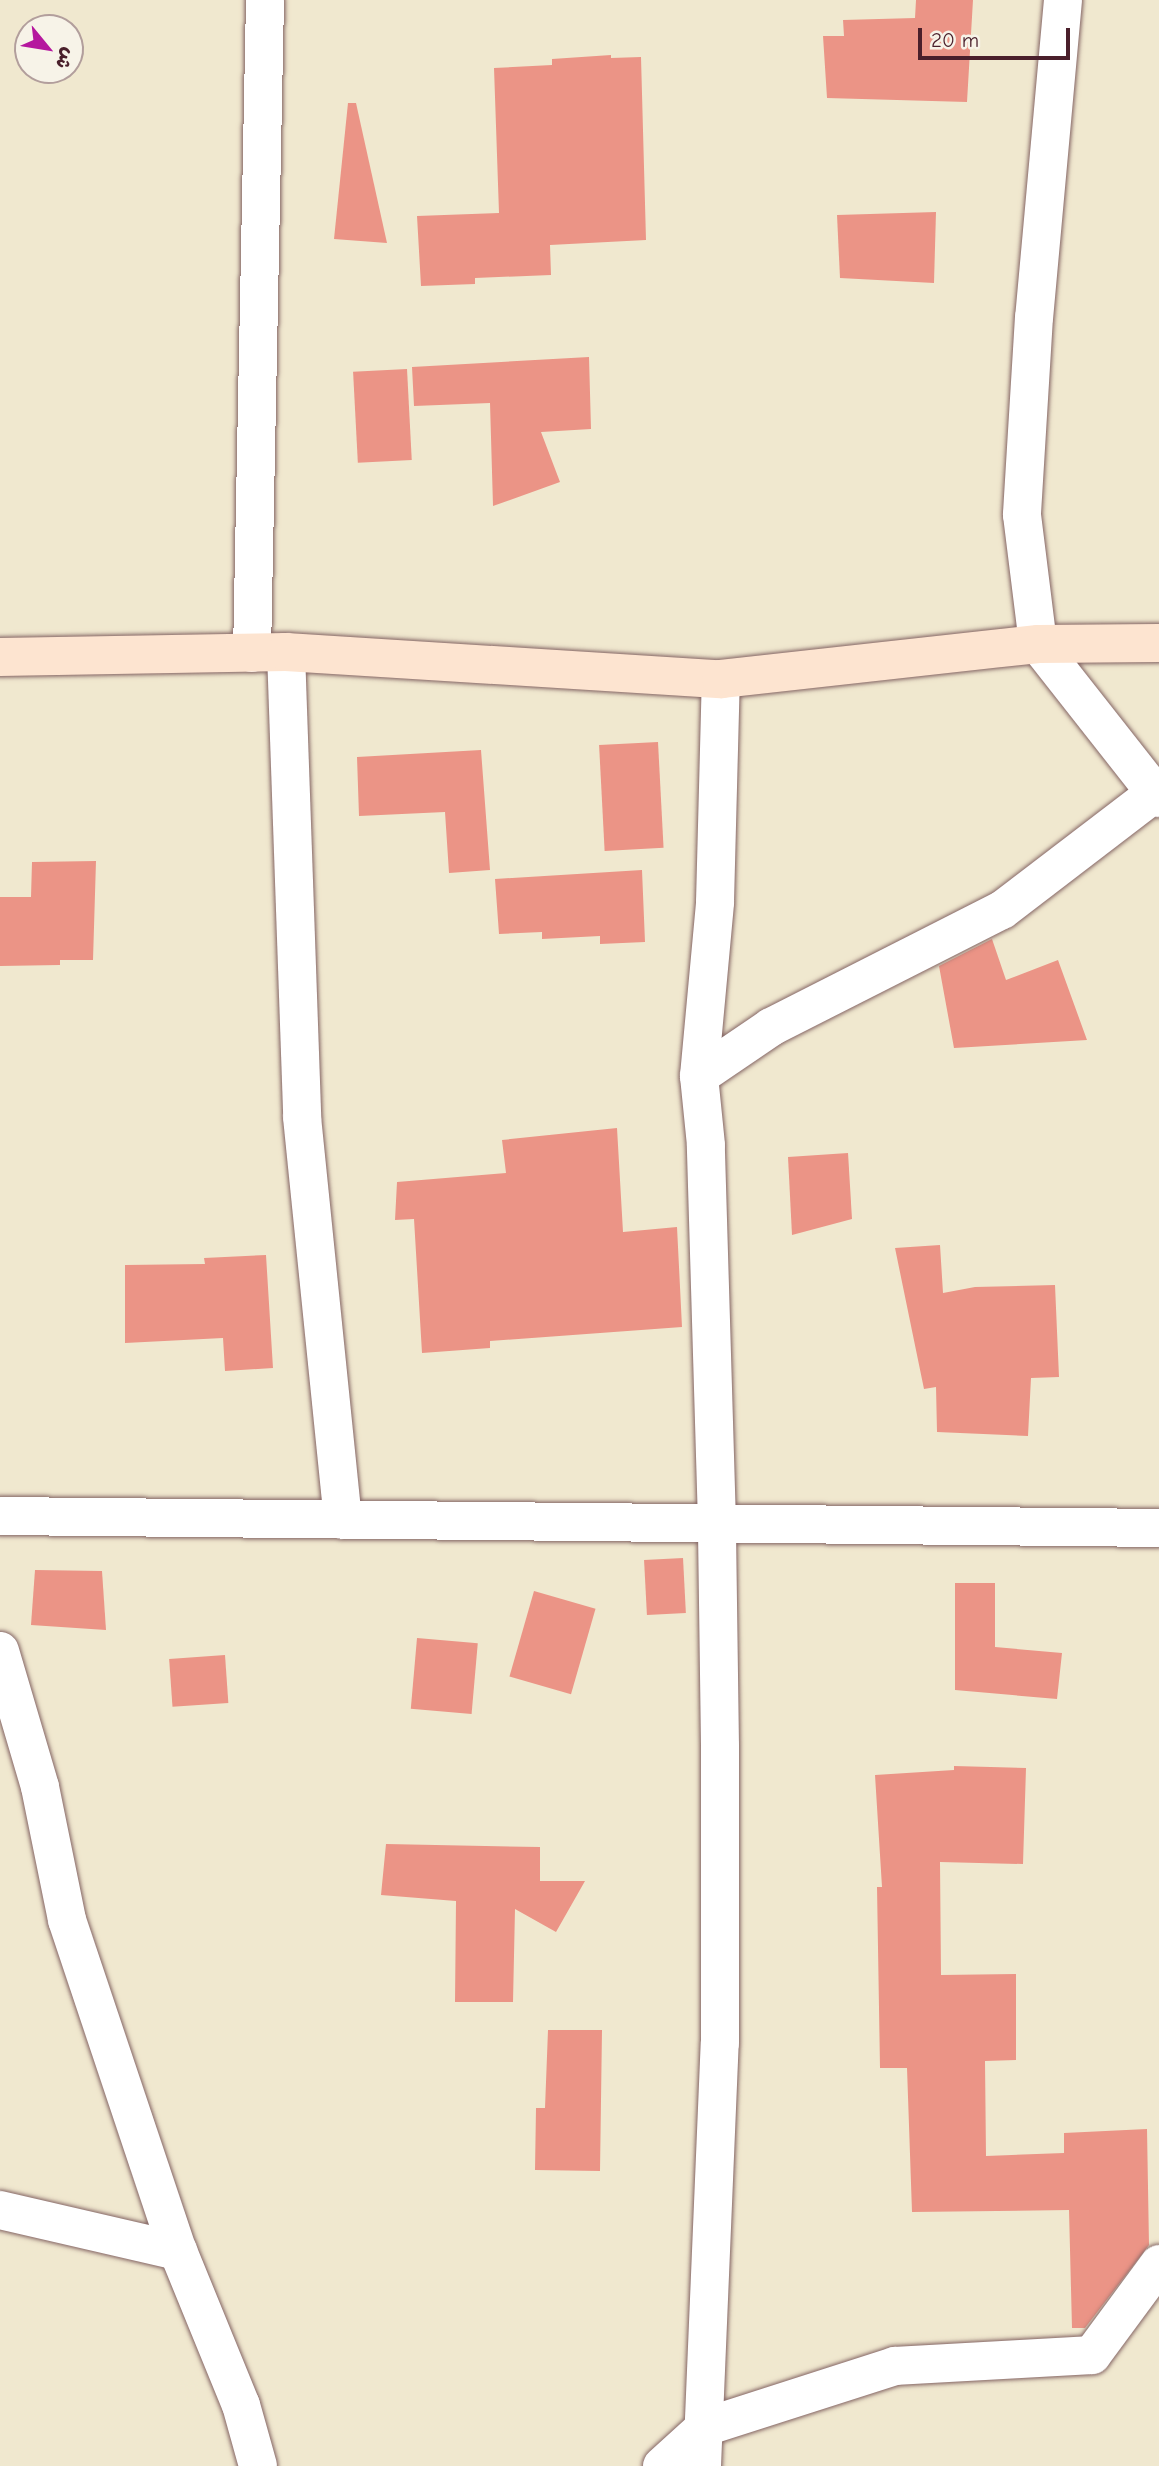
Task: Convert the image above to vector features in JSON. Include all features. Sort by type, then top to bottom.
[{"type":"main road","points":[[0,657],[269,653],[721,679],[1038,644],[1159,643]]},
{"type":"street","points":[[265,0],[269,653],[302,1117],[343,1520]]},
{"type":"street","points":[[699,1076],[771,1027],[1002,910],[1157,796],[1038,644],[1021,515],[1034,317],[1063,0]]},
{"type":"street","points":[[702,2466],[720,2043],[717,1523],[706,1145],[699,1076],[715,902],[721,679]]},
{"type":"street","points":[[0,1516],[1159,1528]]},
{"type":"street","points":[[0,1651],[40,1787],[67,1920],[178,2251],[241,2405],[258,2466]]},
{"type":"street","points":[[0,2210],[178,2251]]},
{"type":"street","points":[[662,2466],[705,2427],[895,2366],[1092,2355],[1159,2264]]},
{"type":"building","points":[[916,0],[973,0],[967,102],[827,98],[823,36],[844,36],[843,20],[915,18]]},
{"type":"building","points":[[611,55],[611,58],[641,57],[646,240],[550,245],[551,275],[475,278],[475,284],[421,286],[417,216],[499,213],[494,68],[552,65],[552,59]]},
{"type":"building","points":[[348,103],[356,103],[387,243],[334,239]]},
{"type":"building","points":[[936,212],[934,283],[840,278],[837,215]]},
{"type":"building","points":[[589,357],[591,429],[541,432],[560,482],[493,506],[490,403],[414,406],[412,367]]},
{"type":"building","points":[[407,369],[412,460],[358,463],[353,372]]},
{"type":"building","points":[[658,742],[664,848],[605,851],[599,745]]},
{"type":"building","points":[[481,750],[490,870],[449,873],[445,812],[359,816],[357,757]]},
{"type":"building","points":[[96,861],[93,960],[60,960],[60,965],[0,966],[0,897],[31,897],[32,862]]},
{"type":"building","points":[[642,870],[645,942],[600,944],[600,936],[542,939],[542,932],[499,934],[495,879]]},
{"type":"building","points":[[992,939],[1006,980],[1058,960],[1087,1040],[954,1048],[939,966]]},
{"type":"building","points":[[617,1128],[623,1232],[677,1227],[682,1327],[490,1341],[490,1348],[422,1353],[414,1219],[395,1220],[397,1182],[506,1173],[502,1140]]},
{"type":"building","points":[[848,1153],[852,1219],[792,1235],[788,1157]]},
{"type":"building","points":[[940,1245],[943,1293],[975,1287],[1055,1285],[1059,1377],[1031,1378],[1028,1436],[937,1432],[936,1387],[924,1389],[895,1248]]},
{"type":"building","points":[[266,1255],[273,1368],[225,1371],[223,1338],[125,1343],[125,1265],[205,1264],[204,1258]]},
{"type":"building","points":[[683,1558],[686,1613],[647,1615],[644,1560]]},
{"type":"building","points":[[35,1570],[102,1571],[106,1630],[31,1625]]},
{"type":"building","points":[[955,1583],[995,1583],[995,1647],[1062,1653],[1057,1699],[955,1690]]},
{"type":"building","points":[[534,1591],[596,1609],[571,1694],[509,1677]]},
{"type":"building","points":[[417,1638],[478,1643],[472,1714],[411,1709]]},
{"type":"building","points":[[225,1655],[228,1703],[172,1707],[169,1659]]},
{"type":"building","points":[[954,1766],[1026,1768],[1023,1864],[940,1862],[941,1975],[1016,1974],[1016,2060],[985,2061],[986,2156],[1064,2153],[1064,2133],[1147,2129],[1149,2245],[1085,2328],[1072,2328],[1069,2210],[912,2212],[907,2068],[880,2068],[877,1887],[882,1887],[875,1775],[954,1770]]},
{"type":"building","points":[[386,1844],[540,1847],[540,1881],[585,1881],[556,1932],[515,1909],[513,2002],[455,2002],[456,1901],[381,1895]]},
{"type":"building","points":[[548,2030],[602,2030],[600,2171],[535,2170],[536,2108],[545,2108]]}]
